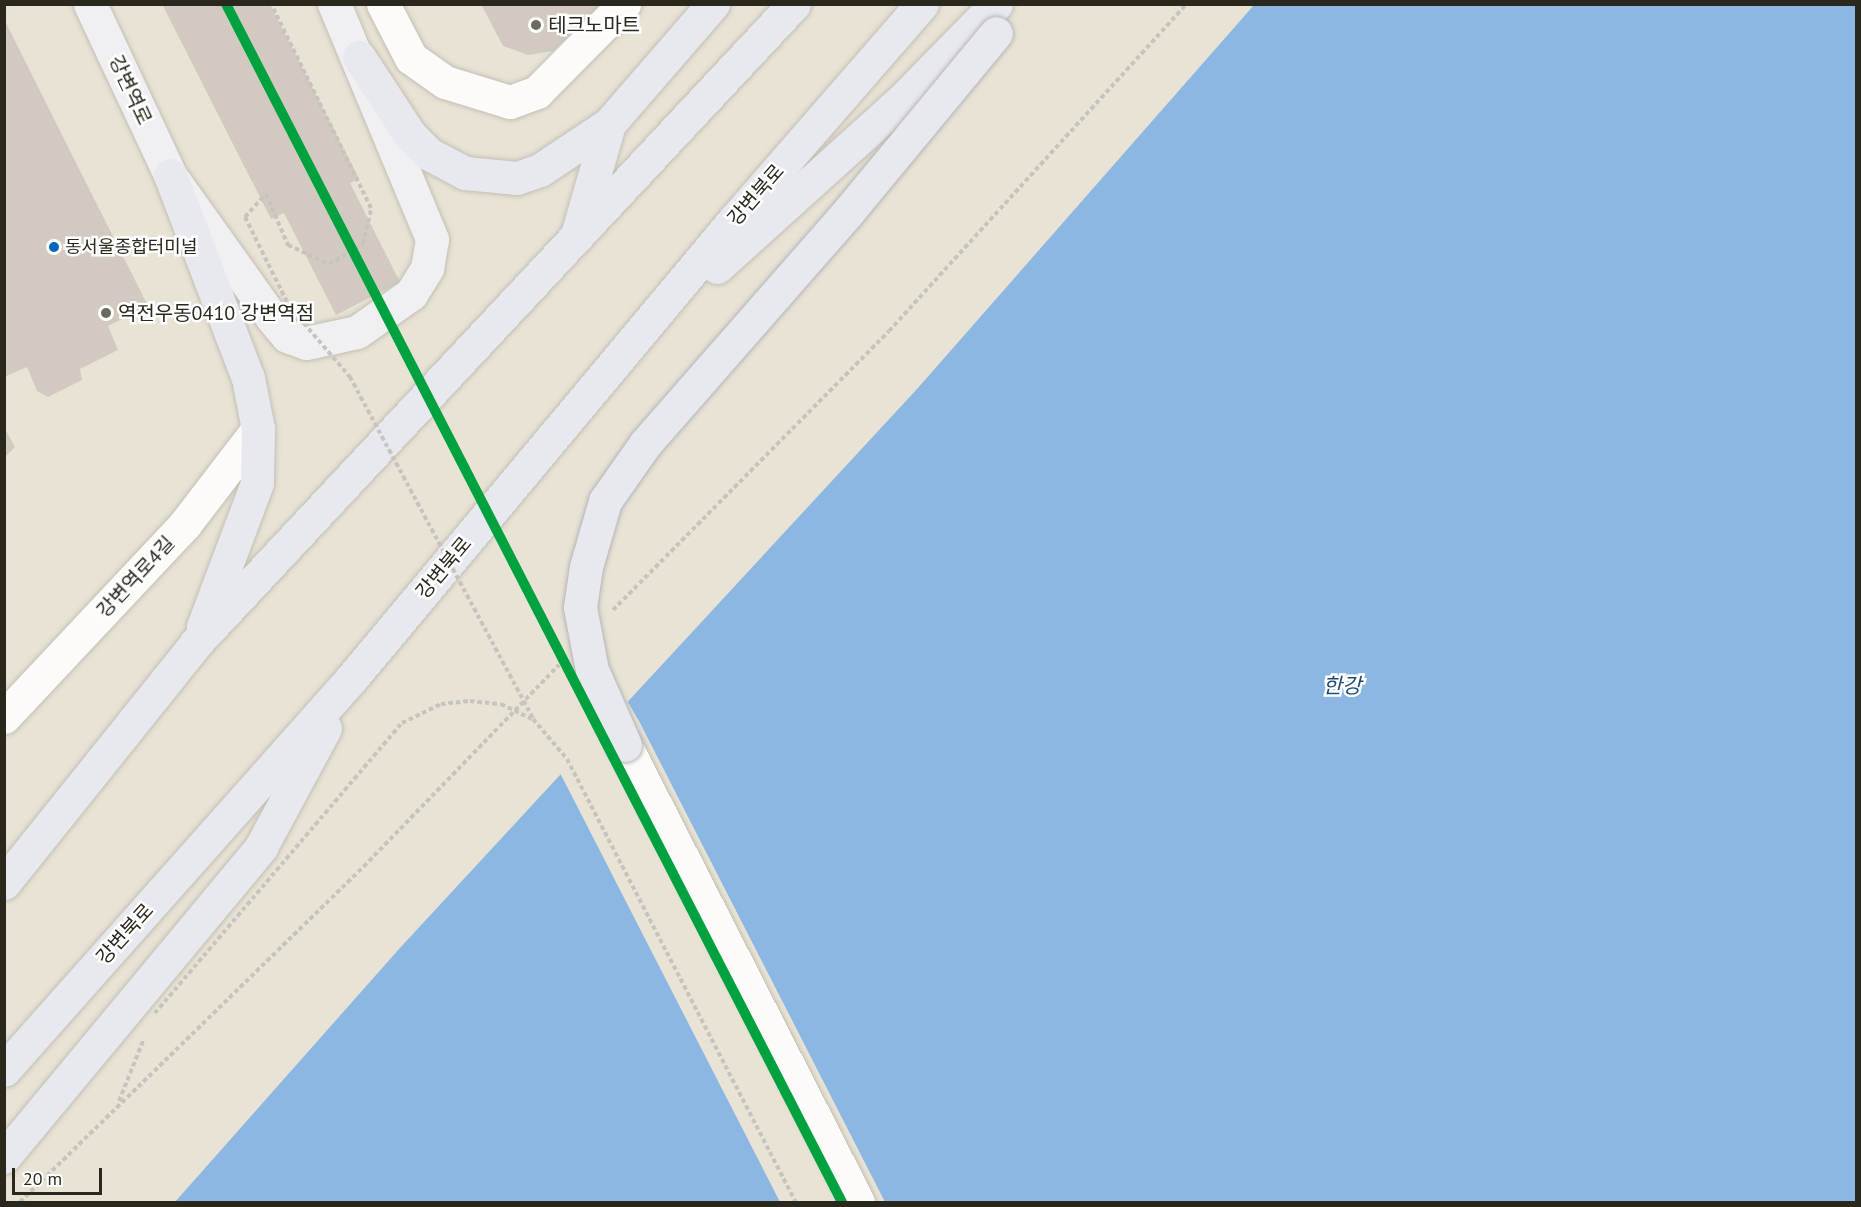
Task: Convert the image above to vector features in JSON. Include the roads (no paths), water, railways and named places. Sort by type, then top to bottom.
[{"type":"highway","points":[[358,57],[410,135],[438,160],[465,173],[517,178],[540,170],[609,124],[713,4]]},
{"type":"highway","points":[[4,883],[196,643],[575,241],[794,4]]},
{"type":"highway","name":"강변북로","points":[[4,1070],[351,679],[642,334],[735,219],[922,4]]},
{"type":"highway","points":[[642,334],[903,99],[996,19],[1018,4]]},
{"type":"highway","points":[[625,745],[592,670],[580,607],[586,567],[605,501],[645,444],[848,212],[996,19]]},
{"type":"highway","points":[[575,241],[609,124]]},
{"type":"highway","points":[[170,175],[249,378],[258,429],[257,483],[196,643]]},
{"type":"highway","points":[[4,1157],[261,846],[351,679]]},
{"type":"main road","name":"강변역로","points":[[90,4],[170,175],[287,336],[306,343],[357,332],[411,294],[427,268],[432,239],[358,57]]},
{"type":"main road","points":[[334,4],[358,57]]},
{"type":"street","points":[[383,4],[411,58],[445,82],[510,102],[537,92],[624,4]]},
{"type":"street","name":"강변역로4길","points":[[4,717],[185,524],[258,429]]},
{"type":"street","points":[[625,745],[858,1203]]},
{"type":"water","name":"한강","points":[[1254,5],[1856,5],[1856,1202],[175,1202],[399,949],[917,389]]},
{"type":"place","name":"테크노마트","points":[[536,25]]},
{"type":"place","name":"동서울종합터미널","points":[[54,247]]},
{"type":"place","name":"역전우동0410 강변역점","points":[[106,313]]}]
